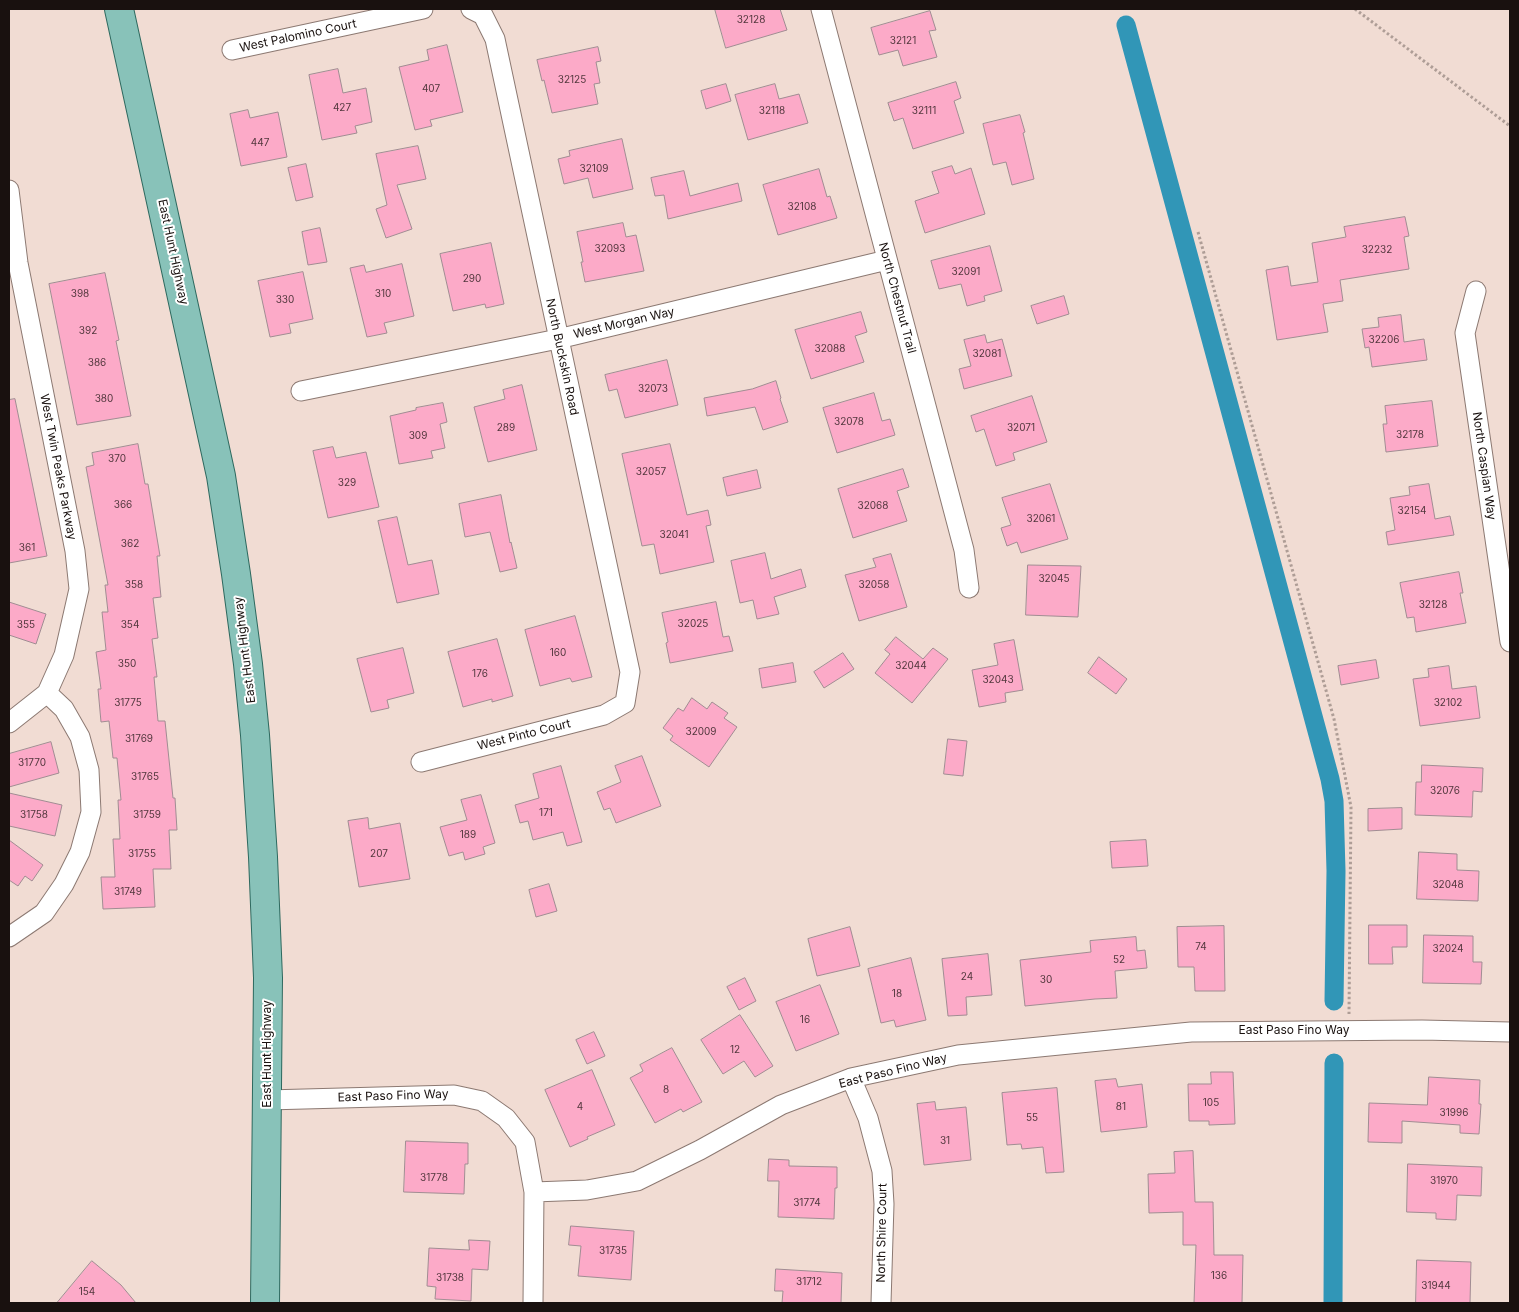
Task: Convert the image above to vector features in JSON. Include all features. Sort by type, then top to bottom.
[{"type":"main road","name":"East Hunt Highway","points":[[119,9],[221,476],[238,583],[255,735],[263,856],[268,978],[264,1303]]},
{"type":"street","name":"West Palomino Court","points":[[232,50],[423,9]]},
{"type":"street","name":"North Chestnut Trail","points":[[821,9],[964,550],[969,588]]},
{"type":"street","name":"North Buckskin Road","points":[[477,12],[495,39],[630,672],[625,703]]},
{"type":"street","name":"West Twin Peaks Parkway","points":[[9,190],[18,263],[75,552],[79,590],[64,655],[47,692],[9,722]]},
{"type":"street","name":"West Morgan Way","points":[[301,391],[558,339],[887,260]]},
{"type":"street","name":"North Caspian Way","points":[[1476,291],[1464,333],[1510,642]]},
{"type":"street","points":[[9,937],[44,913],[64,884],[80,852],[92,812],[89,770],[80,737],[64,709],[47,692]]},
{"type":"street","name":"West Pinto Court","points":[[421,762],[604,715],[625,703]]},
{"type":"street","name":"East Paso Fino Way","points":[[267,1100],[454,1094],[482,1101],[506,1118],[525,1142],[534,1192],[588,1190],[637,1181],[700,1150],[781,1105],[851,1078],[958,1055],[1191,1032],[1348,1030],[1510,1032]]},
{"type":"street","name":"North Shire Court","points":[[851,1078],[868,1118],[882,1171],[884,1204],[881,1303]]},
{"type":"street","points":[[533,1303],[534,1192]]},
{"type":"path","points":[[1355,9],[1510,126]]},
{"type":"path","points":[[1198,232],[1334,719],[1351,807],[1348,1030]]},
{"type":"building","points":[[715,9],[780,9],[787,30],[726,48]]},
{"type":"building","points":[[930,11],[936,30],[929,31],[937,57],[903,66],[898,50],[879,55],[871,28]]},
{"type":"building","points":[[447,45],[463,112],[430,120],[432,126],[415,130],[399,67],[429,60],[427,50]]},
{"type":"building","points":[[598,47],[601,61],[596,62],[600,83],[594,84],[598,104],[552,113],[537,60]]},
{"type":"building","points":[[338,69],[343,93],[366,88],[372,122],[355,126],[357,133],[322,140],[309,75]]},
{"type":"building","points":[[956,82],[961,98],[954,101],[964,133],[913,149],[903,118],[894,121],[888,103]]},
{"type":"building","points":[[726,84],[731,101],[706,109],[701,91]]},
{"type":"building","points":[[775,84],[779,99],[799,94],[808,123],[748,140],[735,95]]},
{"type":"building","points":[[248,110],[250,118],[278,112],[287,157],[241,166],[230,114]]},
{"type":"building","points":[[1020,115],[1034,179],[1012,185],[1006,162],[993,165],[983,124]]},
{"type":"building","points":[[622,139],[633,189],[593,198],[588,178],[564,184],[558,159],[570,156],[569,151]]},
{"type":"building","points":[[418,146],[426,179],[397,185],[412,229],[386,238],[376,209],[387,205],[376,154]]},
{"type":"building","points":[[306,164],[313,197],[296,201],[288,168]]},
{"type":"building","points":[[952,166],[955,174],[971,168],[985,214],[925,233],[915,201],[939,193],[932,172]]},
{"type":"building","points":[[819,169],[827,197],[830,196],[837,218],[778,235],[763,185]]},
{"type":"building","points":[[684,171],[690,196],[738,183],[742,201],[668,219],[664,195],[655,196],[651,178]]},
{"type":"building","points":[[1405,217],[1409,236],[1404,237],[1409,269],[1340,280],[1343,301],[1323,304],[1328,332],[1277,340],[1266,270],[1288,266],[1291,286],[1318,282],[1312,243],[1346,237],[1344,227]]},
{"type":"building","points":[[623,223],[626,237],[636,235],[644,271],[585,282],[577,232]]},
{"type":"building","points":[[320,228],[327,262],[308,265],[302,232]]},
{"type":"building","points":[[491,243],[504,304],[486,308],[485,304],[453,311],[440,254]]},
{"type":"building","points":[[990,246],[1002,291],[984,296],[985,301],[967,306],[961,284],[939,289],[931,261]]},
{"type":"building","points":[[402,264],[414,316],[384,323],[387,333],[367,337],[350,268],[364,265],[366,272]]},
{"type":"building","points":[[303,272],[313,319],[289,324],[291,333],[270,337],[258,281]]},
{"type":"building","points":[[105,273],[119,340],[116,341],[131,416],[77,425],[49,284]]},
{"type":"building","points":[[1064,296],[1069,314],[1037,324],[1031,306]]},
{"type":"building","points":[[861,312],[867,332],[855,336],[864,362],[811,379],[795,330]]},
{"type":"building","points":[[1401,315],[1404,342],[1424,339],[1427,360],[1372,367],[1369,347],[1365,348],[1362,329],[1379,327],[1378,318]]},
{"type":"building","points":[[985,335],[987,343],[1002,339],[1012,376],[964,389],[959,369],[971,366],[964,340]]},
{"type":"building","points":[[667,360],[678,405],[625,418],[617,389],[609,391],[605,375]]},
{"type":"building","points":[[776,381],[788,422],[763,430],[755,407],[707,416],[704,398],[752,389]]},
{"type":"building","points":[[522,385],[537,450],[488,462],[474,407],[505,399],[503,390]]},
{"type":"building","points":[[874,393],[882,421],[890,419],[895,435],[837,453],[823,408]]},
{"type":"building","points":[[1032,396],[1047,442],[1013,453],[1015,460],[996,466],[984,429],[976,432],[971,416]]},
{"type":"building","points":[[15,399],[47,556],[9,563],[9,400]]},
{"type":"building","points":[[1432,401],[1438,446],[1386,452],[1383,424],[1387,424],[1385,406]]},
{"type":"building","points":[[443,403],[447,422],[440,424],[445,448],[431,451],[433,458],[399,464],[390,416],[416,410],[416,408]]},
{"type":"building","points":[[138,444],[145,484],[148,484],[160,556],[157,556],[161,597],[153,598],[158,638],[152,639],[157,677],[154,677],[158,721],[165,721],[173,798],[175,798],[177,830],[169,830],[171,869],[153,869],[155,907],[103,909],[101,877],[115,877],[113,839],[120,839],[118,800],[121,800],[117,758],[113,758],[109,721],[101,722],[98,689],[101,689],[96,652],[106,650],[102,612],[108,612],[105,585],[108,585],[86,467],[94,465],[92,453]]},
{"type":"building","points":[[670,444],[687,515],[708,510],[711,525],[706,526],[714,562],[660,574],[654,544],[642,546],[622,454]]},
{"type":"building","points":[[333,447],[336,458],[366,452],[379,507],[328,518],[313,451]]},
{"type":"building","points":[[903,469],[909,487],[897,491],[907,521],[853,538],[838,489]]},
{"type":"building","points":[[757,470],[761,488],[727,496],[723,478]]},
{"type":"building","points":[[1050,484],[1068,539],[1021,553],[1017,542],[1007,546],[1001,528],[1011,525],[1002,498]]},
{"type":"building","points":[[1429,484],[1435,519],[1450,516],[1454,535],[1388,545],[1386,532],[1395,530],[1390,498],[1410,495],[1409,487]]},
{"type":"building","points":[[501,495],[517,568],[500,572],[490,532],[465,537],[459,504]]},
{"type":"building","points":[[397,517],[408,565],[432,560],[439,594],[397,603],[378,521]]},
{"type":"building","points":[[765,553],[771,579],[801,569],[806,587],[774,597],[779,614],[757,619],[753,600],[740,603],[731,561]]},
{"type":"building","points":[[891,554],[907,607],[859,621],[845,575],[876,567],[873,559]]},
{"type":"building","points":[[1028,565],[1081,566],[1078,617],[1026,615]]},
{"type":"building","points":[[1459,572],[1463,593],[1460,593],[1466,623],[1416,632],[1414,617],[1407,618],[1400,583]]},
{"type":"building","points":[[9,602],[46,614],[36,644],[9,635]]},
{"type":"building","points":[[716,602],[723,637],[729,636],[733,651],[670,663],[662,613]]},
{"type":"building","points":[[575,616],[592,677],[572,682],[570,678],[540,686],[525,630]]},
{"type":"building","points":[[896,637],[923,659],[933,648],[948,659],[912,703],[875,673],[890,654],[885,650]]},
{"type":"building","points":[[497,639],[513,696],[492,702],[492,699],[463,707],[448,652]]},
{"type":"building","points":[[1014,640],[1023,690],[1005,693],[1006,702],[979,707],[972,670],[998,665],[994,644]]},
{"type":"building","points":[[403,648],[414,693],[387,700],[389,708],[371,712],[357,659]]},
{"type":"building","points":[[843,653],[854,669],[824,688],[814,672]]},
{"type":"building","points":[[1099,657],[1127,679],[1116,694],[1088,673]]},
{"type":"building","points":[[1376,660],[1379,678],[1341,685],[1338,666]]},
{"type":"building","points":[[793,663],[796,682],[762,688],[759,669]]},
{"type":"building","points":[[1449,666],[1452,689],[1476,686],[1480,718],[1420,726],[1413,679],[1429,677],[1428,669]]},
{"type":"building","points":[[692,698],[707,709],[712,702],[728,713],[724,718],[737,727],[709,767],[670,740],[673,736],[663,728],[678,708],[683,711]]},
{"type":"building","points":[[948,739],[967,741],[963,776],[944,774]]},
{"type":"building","points":[[51,742],[59,773],[9,787],[9,754]]},
{"type":"building","points":[[642,756],[661,806],[616,823],[610,808],[604,810],[597,792],[621,782],[615,766]]},
{"type":"building","points":[[1422,765],[1483,768],[1482,792],[1473,791],[1472,817],[1415,815],[1416,782],[1421,782]]},
{"type":"building","points":[[561,766],[582,842],[567,846],[563,832],[533,840],[528,821],[520,823],[515,805],[539,798],[533,774]]},
{"type":"building","points":[[9,793],[62,805],[55,836],[9,826]]},
{"type":"building","points":[[481,795],[495,843],[483,847],[485,854],[465,860],[463,852],[449,856],[440,827],[467,820],[461,800]]},
{"type":"building","points":[[1402,808],[1402,829],[1368,831],[1368,809]]},
{"type":"building","points":[[368,818],[369,829],[400,823],[410,879],[359,887],[348,821]]},
{"type":"building","points":[[9,840],[43,865],[32,881],[25,876],[18,886],[9,880]]},
{"type":"building","points":[[1146,840],[1148,866],[1112,868],[1110,842]]},
{"type":"building","points":[[1419,852],[1457,854],[1457,870],[1479,871],[1478,901],[1417,899]]},
{"type":"building","points":[[549,884],[557,911],[536,917],[529,890]]},
{"type":"building","points":[[1369,925],[1407,925],[1407,947],[1392,947],[1393,964],[1369,964]]},
{"type":"building","points":[[1224,926],[1225,991],[1195,991],[1194,967],[1178,967],[1177,927]]},
{"type":"building","points":[[850,927],[860,966],[817,976],[808,939]]},
{"type":"building","points":[[1424,935],[1473,936],[1473,962],[1482,962],[1481,984],[1423,983]]},
{"type":"building","points":[[1136,937],[1137,951],[1145,950],[1147,968],[1115,971],[1117,998],[1025,1006],[1020,960],[1091,952],[1090,941]]},
{"type":"building","points":[[988,954],[992,995],[966,997],[967,1015],[948,1016],[942,959]]},
{"type":"building","points":[[911,958],[926,1020],[896,1027],[894,1020],[881,1023],[868,969]]},
{"type":"building","points":[[745,978],[756,1001],[739,1010],[727,987]]},
{"type":"building","points":[[820,985],[839,1034],[796,1051],[776,1002]]},
{"type":"building","points":[[740,1015],[773,1066],[755,1077],[744,1061],[723,1074],[701,1040]]},
{"type":"building","points":[[594,1032],[605,1056],[587,1064],[576,1040]]},
{"type":"building","points":[[672,1048],[702,1102],[683,1112],[681,1109],[655,1123],[630,1078],[643,1071],[640,1065]]},
{"type":"building","points":[[592,1070],[615,1125],[587,1137],[588,1139],[570,1147],[545,1090]]},
{"type":"building","points":[[1211,1072],[1233,1072],[1235,1124],[1209,1125],[1209,1121],[1189,1121],[1188,1084],[1211,1084]]},
{"type":"building","points":[[1429,1077],[1480,1080],[1479,1134],[1460,1133],[1460,1125],[1402,1121],[1402,1143],[1368,1142],[1369,1103],[1427,1105]]},
{"type":"building","points":[[1116,1079],[1118,1087],[1142,1084],[1147,1127],[1101,1132],[1095,1081]]},
{"type":"building","points":[[1057,1088],[1064,1172],[1046,1173],[1043,1147],[1022,1149],[1021,1144],[1007,1145],[1002,1093]]},
{"type":"building","points":[[935,1102],[936,1110],[966,1107],[971,1160],[924,1165],[917,1104]]},
{"type":"building","points":[[406,1141],[468,1143],[468,1164],[465,1164],[464,1194],[404,1192]]},
{"type":"building","points":[[1193,1151],[1195,1202],[1213,1202],[1214,1255],[1243,1255],[1242,1303],[1194,1303],[1196,1245],[1183,1245],[1183,1212],[1149,1213],[1148,1174],[1175,1173],[1174,1152]]},
{"type":"building","points":[[769,1159],[789,1160],[789,1166],[837,1167],[834,1219],[778,1217],[779,1181],[768,1181]]},
{"type":"building","points":[[1408,1164],[1482,1167],[1481,1196],[1457,1195],[1456,1220],[1436,1219],[1436,1213],[1407,1212]]},
{"type":"building","points":[[571,1226],[634,1231],[631,1280],[578,1276],[581,1246],[569,1245]]},
{"type":"building","points":[[469,1240],[490,1241],[488,1270],[472,1269],[471,1301],[435,1299],[436,1287],[427,1286],[429,1248],[469,1250]]},
{"type":"building","points":[[1417,1260],[1471,1262],[1470,1303],[1416,1303]]},
{"type":"building","points":[[92,1261],[121,1285],[136,1303],[57,1303]]},
{"type":"building","points":[[776,1269],[842,1273],[841,1303],[782,1303],[783,1291],[775,1291]]},
{"type":"waterway","points":[[1126,25],[1330,779],[1334,801],[1336,871],[1334,1001]]},
{"type":"waterway","points":[[1333,1303],[1334,1063]]}]
